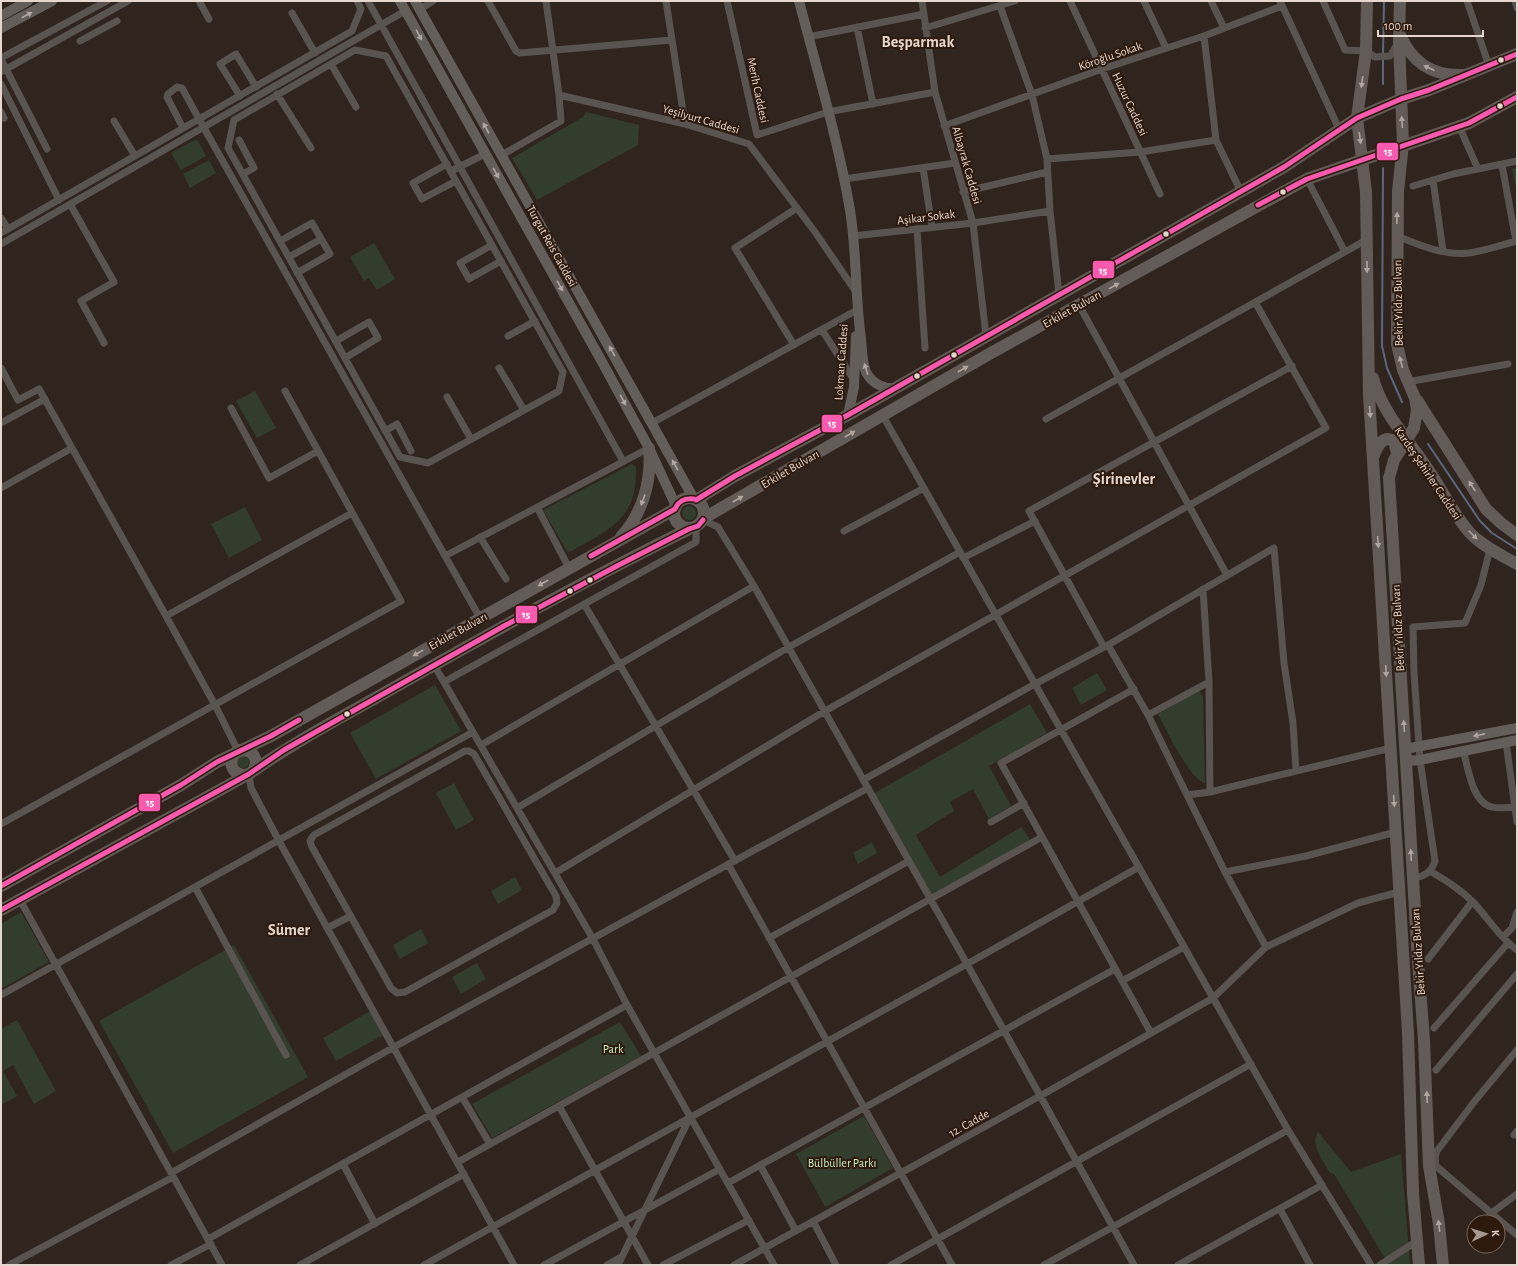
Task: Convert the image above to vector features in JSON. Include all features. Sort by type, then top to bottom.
[{"type":"main road","name":"Bekir Yıldız Bulvarı","points":[[1367,1],[1371,54],[1357,118],[1366,192],[1368,239],[1369,395],[1408,1033],[1413,1193],[1418,1265]]},
{"type":"main road","name":"Bekir Yıldız Bulvarı","points":[[1400,1],[1399,37],[1403,144],[1398,191],[1397,344],[1400,362],[1407,382],[1415,398],[1417,410],[1416,422],[1408,440],[1398,452],[1389,478],[1424,1047],[1442,1265]]},
{"type":"main road","points":[[1399,37],[1410,53],[1425,67],[1444,74],[1467,74]]},
{"type":"main road","name":"Erkilet Bulvarı","points":[[695,499],[848,415],[1241,192],[1284,167],[1357,118],[1401,99],[1429,90],[1517,54]]},
{"type":"main road","name":"Erkilet Bulvarı","points":[[1,910],[249,773],[284,751],[434,665],[569,590],[698,524],[1078,305],[1307,178],[1403,144],[1469,123],[1517,97]]},
{"type":"main road","points":[[1401,167],[1411,152],[1430,136]]},
{"type":"main road","name":"Kardeş Şehirler Caddesi","points":[[1369,359],[1373,380],[1393,421],[1408,440],[1465,527],[1477,540],[1517,564]]},
{"type":"main road","points":[[1415,398],[1486,508],[1501,523],[1517,535]]},
{"type":"main road","points":[[1373,457],[1379,444],[1386,439],[1394,441],[1398,452]]},
{"type":"main road","points":[[617,542],[630,525],[641,506],[645,495],[650,468],[649,448]]},
{"type":"main road","points":[[684,499],[695,499],[703,506],[704,511],[698,524],[682,527],[674,516],[675,508],[678,502],[684,499]]},
{"type":"main road","name":"Erkilet Bulvarı","points":[[1,886],[181,785],[217,762],[271,736],[675,508]]},
{"type":"main road","points":[[247,750],[254,755],[256,763],[249,773],[237,773],[232,767],[231,758],[238,751],[247,750]]},
{"type":"street","points":[[1,16],[28,1]]},
{"type":"street","points":[[1,28],[52,1]]},
{"type":"street","points":[[47,149],[4,70],[1,59],[107,1]]},
{"type":"street","points":[[4,70],[128,1]]},
{"type":"street","points":[[199,1],[208,19]]},
{"type":"street","points":[[1,218],[4,231],[352,31],[361,9],[357,1]]},
{"type":"street","points":[[368,1],[623,461]]},
{"type":"street","name":"Turgut Reis Caddesi","points":[[400,1],[649,448],[675,508]]},
{"type":"street","points":[[418,5],[433,1]]},
{"type":"street","points":[[488,1],[516,51],[523,53],[672,40]]},
{"type":"street","points":[[502,155],[561,121],[559,95],[546,1]]},
{"type":"street","points":[[666,1],[685,124]]},
{"type":"street","name":"Merih Caddesi","points":[[728,1],[757,135],[828,112],[935,92]]},
{"type":"street","points":[[799,1],[844,180],[853,236],[857,310],[865,367],[873,381],[881,386],[896,388]]},
{"type":"street","name":"Albayrak Caddesi","points":[[922,1],[935,92],[973,223],[986,336]]},
{"type":"street","points":[[926,28],[1015,1]]},
{"type":"street","name":"Huzur Caddesi","points":[[1070,1],[1160,194]]},
{"type":"street","points":[[1144,1],[1166,48]]},
{"type":"street","points":[[1211,1],[1224,28]]},
{"type":"street","points":[[1323,1],[1345,50],[1390,56],[1399,37]]},
{"type":"street","points":[[1466,1],[1489,66]]},
{"type":"street","points":[[1515,1],[1517,8]]},
{"type":"street","points":[[1281,3],[1339,129]]},
{"type":"street","name":"Köroğlu Sokak","points":[[944,126],[1102,69],[1204,36],[1281,3]]},
{"type":"street","name":"Turgut Reis Caddesi","points":[[418,5],[695,499]]},
{"type":"street","points":[[1000,6],[1032,94],[1046,159],[1059,294]]},
{"type":"street","points":[[1,244],[405,11]]},
{"type":"street","points":[[292,13],[315,53]]},
{"type":"street","points":[[808,36],[924,14]]},
{"type":"street","points":[[93,21],[98,31]]},
{"type":"street","points":[[80,41],[117,21]]},
{"type":"street","points":[[857,27],[873,104]]},
{"type":"street","points":[[1204,36],[1216,140],[1241,192]]},
{"type":"street","points":[[355,50],[386,56],[563,372],[559,391],[428,463],[400,457],[228,148],[234,120],[331,64],[355,50]]},
{"type":"street","points":[[240,96],[220,64],[236,54],[256,86]]},
{"type":"street","points":[[331,64],[356,107]]},
{"type":"street","points":[[1,84],[59,200]]},
{"type":"street","points":[[183,128],[167,97],[168,94],[177,87],[182,88],[480,618]]},
{"type":"street","points":[[278,94],[312,148]]},
{"type":"street","name":"Yeşilyurt Caddesi","points":[[559,95],[685,124],[749,144],[797,208],[857,294]]},
{"type":"street","points":[[114,122],[135,156]]},
{"type":"street","points":[[1459,126],[1478,169]]},
{"type":"street","points":[[28,137],[38,131]]},
{"type":"street","points":[[749,144],[757,135]]},
{"type":"street","points":[[238,140],[254,168],[243,174]]},
{"type":"street","points":[[1046,159],[1140,152],[1216,140]]},
{"type":"street","points":[[451,171],[485,154]]},
{"type":"street","points":[[1413,186],[1478,169],[1517,161]]},
{"type":"street","points":[[447,164],[413,182],[422,199],[456,181]]},
{"type":"street","points":[[844,180],[955,164]]},
{"type":"street","points":[[1397,236],[1443,251],[1454,253],[1470,252],[1517,241],[1502,165]]},
{"type":"street","points":[[923,168],[932,227]]},
{"type":"street","points":[[963,192],[1047,172]]},
{"type":"street","points":[[1307,178],[1345,252]]},
{"type":"street","points":[[1433,180],[1443,251]]},
{"type":"street","points":[[70,204],[114,282],[81,301],[104,343]]},
{"type":"street","points":[[794,345],[735,248],[797,208]]},
{"type":"street","name":"Aşikar Sokak","points":[[853,236],[973,223],[1050,212]]},
{"type":"street","points":[[280,241],[312,223],[330,254],[297,273]]},
{"type":"street","points":[[917,229],[925,348]]},
{"type":"street","points":[[289,257],[321,239]]},
{"type":"street","points":[[1046,419],[1368,239]]},
{"type":"street","points":[[492,245],[460,263],[469,279],[502,261]]},
{"type":"street","points":[[555,873],[825,711],[1326,428],[1255,302]]},
{"type":"street","points":[[1078,305],[1227,575]]},
{"type":"street","points":[[652,423],[857,310]]},
{"type":"street","name":"Lokman Caddesi","points":[[848,415],[853,396],[857,310]]},
{"type":"street","points":[[508,336],[535,321]]},
{"type":"street","points":[[336,341],[369,322],[378,338],[345,358]]},
{"type":"street","points":[[822,330],[854,381]]},
{"type":"street","points":[[1407,382],[1508,364]]},
{"type":"street","points":[[1266,947],[1225,872],[1134,689],[1106,646],[1029,511],[1292,366]]},
{"type":"street","points":[[1,368],[18,400],[39,389],[215,705],[238,751]]},
{"type":"street","points":[[499,368],[524,410]]},
{"type":"street","points":[[1,824],[401,601],[285,391]]},
{"type":"street","points":[[447,397],[471,439]]},
{"type":"street","points":[[1,422],[45,399]]},
{"type":"street","points":[[231,408],[269,478],[318,451]]},
{"type":"street","points":[[883,416],[1288,1130],[1371,1265]]},
{"type":"street","points":[[385,431],[397,424],[411,451]]},
{"type":"street","points":[[1,488],[72,448]]},
{"type":"street","points":[[445,556],[649,448]]},
{"type":"street","points":[[844,531],[924,488]]},
{"type":"street","points":[[537,507],[569,568]]},
{"type":"street","points":[[166,616],[352,513]]},
{"type":"street","points":[[517,808],[789,647],[962,555],[1035,521]]},
{"type":"street","points":[[444,682],[696,542],[698,524],[718,527],[789,647],[1134,1265]]},
{"type":"street","points":[[480,537],[506,579]]},
{"type":"street","points":[[863,780],[1106,646],[1274,548],[1284,663],[1293,723],[1296,770]]},
{"type":"street","points":[[1413,878],[1424,876],[1430,871],[1435,860],[1420,760],[1414,672],[1413,628],[1465,623],[1481,585],[1490,549]]},
{"type":"street","points":[[481,745],[754,586]]},
{"type":"street","points":[[1203,589],[1209,682],[1210,792]]},
{"type":"street","points":[[584,604],[693,790],[770,938],[952,1265]]},
{"type":"street","points":[[434,665],[593,938],[627,1005],[774,1265]]},
{"type":"street","points":[[1148,715],[1209,682]]},
{"type":"street","points":[[1134,689],[1001,763],[1151,1033]]},
{"type":"street","points":[[1405,755],[1419,746],[1517,728]]},
{"type":"street","points":[[1,995],[473,732]]},
{"type":"street","points":[[1405,755],[1420,760],[1517,740]]},
{"type":"street","points":[[1506,742],[1517,822]]},
{"type":"street","points":[[1187,795],[1210,792],[1391,748]]},
{"type":"street","points":[[1463,750],[1474,790],[1482,801],[1491,807],[1516,807]]},
{"type":"street","points":[[467,751],[474,754],[556,896],[557,901],[553,910],[405,992],[400,993],[395,992],[391,988],[351,916],[312,847],[310,841],[312,836],[467,751]]},
{"type":"street","points":[[249,773],[251,788],[279,840],[514,1265]]},
{"type":"street","points":[[9,1265],[172,1175],[394,1047],[868,788]]},
{"type":"street","points":[[990,822],[1024,804]]},
{"type":"street","points":[[1225,872],[1306,856],[1396,832]]},
{"type":"street","points":[[458,1162],[1042,837]]},
{"type":"street","points":[[770,938],[909,861]]},
{"type":"street","points":[[424,1265],[1139,867]]},
{"type":"street","points":[[1430,871],[1460,890],[1505,940],[1517,950]]},
{"type":"street","points":[[195,887],[286,1055]]},
{"type":"street","name":"12. Cadde","points":[[734,1265],[1040,1096],[1213,998],[1266,947],[1358,903],[1400,892]]},
{"type":"street","points":[[20,900],[222,1265]]},
{"type":"street","points":[[1428,959],[1472,902]]},
{"type":"street","points":[[1434,1028],[1505,940],[1512,928],[1517,912]]},
{"type":"street","points":[[327,928],[351,916]]},
{"type":"street","points":[[1122,981],[1184,947]]},
{"type":"street","points":[[728,1183],[1115,969]]},
{"type":"street","points":[[1436,1070],[1517,974]]},
{"type":"street","points":[[171,1265],[343,1164],[627,1005]]},
{"type":"street","points":[[1517,1050],[1474,1102],[1437,1151],[1433,1166],[1490,1214],[1517,1194]]},
{"type":"street","points":[[891,1265],[1251,1064]]},
{"type":"street","points":[[462,1097],[490,1144]]},
{"type":"street","points":[[559,1106],[648,1265]]},
{"type":"street","points":[[618,1265],[690,1117]]},
{"type":"street","points":[[1044,1265],[1288,1130]]},
{"type":"street","points":[[343,1164],[376,1224]]},
{"type":"street","points":[[760,1165],[796,1230]]},
{"type":"street","points":[[544,1265],[720,1169]]},
{"type":"street","points":[[300,1265],[464,1174]]},
{"type":"street","points":[[1178,1265],[1322,1185]]},
{"type":"street","points":[[1280,1209],[1310,1265]]},
{"type":"street","points":[[663,1265],[749,1220]]},
{"type":"street","points":[[812,1221],[836,1265]]},
{"type":"street","points":[[1506,1227],[1517,1236]]},
{"type":"street","points":[[1380,1265],[1417,1241]]},
{"type":"street","points":[[608,1265],[622,1257]]},
{"type":"green space","points":[[586,112],[639,125],[638,145],[537,200],[512,158],[583,117]]},
{"type":"green space","points":[[197,139],[206,156],[181,170],[171,153]]},
{"type":"green space","points":[[209,160],[216,173],[190,188],[183,174]]},
{"type":"green space","points":[[1517,168],[1517,194],[1512,169]]},
{"type":"green space","points":[[374,243],[395,279],[377,290],[369,278],[364,281],[350,257]]},
{"type":"green space","points":[[255,391],[276,428],[257,438],[236,401]]},
{"type":"green space","points":[[632,464],[636,467],[635,485],[632,500],[626,511],[608,530],[568,553],[543,510]]},
{"type":"green space","points":[[689,506],[694,508],[696,513],[694,518],[689,520],[684,518],[682,513],[684,508]]},
{"type":"green space","points":[[245,507],[262,540],[229,558],[211,524]]},
{"type":"green space","points":[[1097,673],[1107,690],[1081,705],[1072,688]]},
{"type":"green space","points":[[435,685],[461,731],[376,779],[350,733]]},
{"type":"green space","points":[[1199,690],[1203,697],[1205,783],[1199,780],[1192,773],[1172,742],[1158,714]]},
{"type":"green space","points":[[1030,704],[1047,733],[989,766],[1011,806],[989,819],[973,789],[950,802],[954,811],[916,835],[940,877],[1021,827],[1030,840],[931,896],[873,794]]},
{"type":"green space","points":[[241,756],[245,756],[249,762],[245,768],[241,768],[237,764],[237,760]]},
{"type":"green space","points":[[454,783],[474,820],[456,830],[436,793]]},
{"type":"green space","points":[[872,842],[877,853],[858,864],[853,853]]},
{"type":"green space","points":[[515,877],[522,890],[498,904],[491,891]]},
{"type":"green space","points":[[21,912],[49,962],[1,989],[1,924]]},
{"type":"green space","points":[[421,929],[428,943],[400,959],[393,945]]},
{"type":"green space","points":[[234,945],[308,1077],[173,1153],[99,1021]]},
{"type":"green space","points":[[477,963],[486,979],[461,994],[452,977]]},
{"type":"green space","points":[[372,1010],[385,1034],[336,1061],[323,1038]]},
{"type":"green space","points":[[17,1020],[56,1091],[34,1104],[13,1065],[3,1071],[17,1096],[1,1105],[1,1029]]},
{"type":"green space","name":"Park","points":[[620,1022],[641,1056],[492,1138],[472,1104]]},
{"type":"green space","name":"Bülbüller Parkı","points":[[864,1116],[893,1168],[825,1207],[796,1154]]},
{"type":"green space","points":[[1318,1132],[1351,1172],[1401,1154],[1410,1265],[1389,1265],[1334,1174],[1330,1173],[1318,1153],[1315,1142]]},
{"type":"waterway","points":[[1383,55],[1384,1]]},
{"type":"waterway","points":[[1383,59],[1383,84]]},
{"type":"waterway","points":[[1383,168],[1382,346],[1387,368],[1402,402]]},
{"type":"waterway","points":[[1428,444],[1480,521],[1492,533],[1517,549]]},
{"type":"transit line","name":"15","points":[[696,500],[735,476],[848,415],[1284,167],[1357,118],[1401,99],[1429,90],[1517,54]]},
{"type":"transit line","name":"15","points":[[1258,205],[1307,179],[1469,123],[1517,97]]},
{"type":"transit line","name":"15","points":[[591,556],[675,509],[683,500],[694,499]]},
{"type":"transit line","name":"15","points":[[1,910],[249,774],[284,750],[504,626],[615,567],[689,529],[698,526],[703,520]]},
{"type":"transit line","name":"15","points":[[1,886],[181,785],[217,762],[271,736],[299,720]]},
{"type":"district","name":"Beşparmak","points":[[918,41]]},
{"type":"district","name":"Şirinevler","points":[[1124,478]]},
{"type":"district","name":"Sümer","points":[[289,929]]}]
